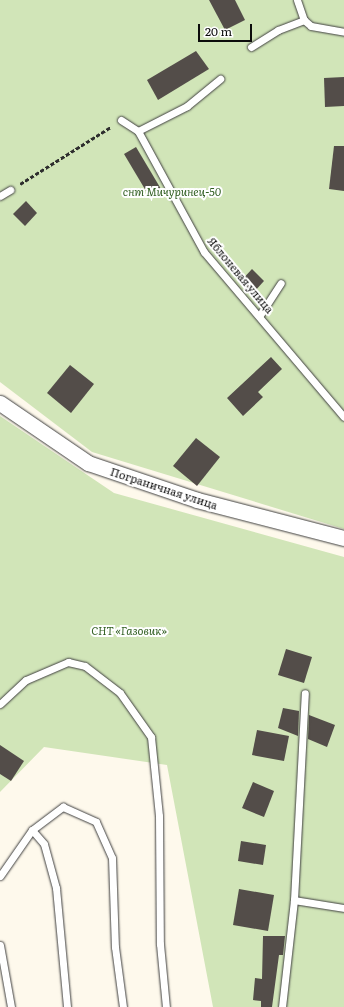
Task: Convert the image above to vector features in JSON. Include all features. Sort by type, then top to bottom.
[{"type":"street","name":"Пограничная улица","points":[[0,403],[88,463],[197,500],[344,538]]},
{"type":"lane","points":[[297,0],[304,20],[311,26],[344,32]]},
{"type":"lane","points":[[251,47],[278,30],[304,20]]},
{"type":"lane","points":[[138,132],[187,106],[220,79]]},
{"type":"lane","name":"Яблоневая улица","points":[[121,120],[138,132],[204,252],[260,315],[344,417]]},
{"type":"lane","points":[[0,196],[10,190]]},
{"type":"lane","points":[[260,315],[281,283]]},
{"type":"lane","points":[[0,704],[26,680],[68,662],[85,666],[120,693],[151,737],[159,816],[160,944],[166,1007]]},
{"type":"lane","points":[[282,1007],[294,900],[304,693]]},
{"type":"lane","points":[[0,876],[32,830],[63,807],[96,822],[112,858],[115,947],[123,1007]]},
{"type":"lane","points":[[32,830],[44,844],[56,888],[68,1007]]},
{"type":"lane","points":[[294,900],[344,908]]},
{"type":"lane","points":[[0,945],[11,1007]]},
{"type":"path","points":[[10,190],[121,120]]},
{"type":"green space","name":"снт Мичуринец-50","points":[[0,0],[344,0],[344,529],[92,452],[0,382]]},
{"type":"green space","name":"СНТ «Газовик»","points":[[0,416],[114,493],[344,557],[344,1007],[213,1007],[167,765],[44,747],[0,792]]},
{"type":"building","points":[[209,0],[235,0],[245,20],[225,30]]},
{"type":"building","points":[[196,51],[209,69],[158,100],[147,80]]},
{"type":"building","points":[[344,77],[344,106],[325,107],[324,78]]},
{"type":"building","points":[[334,146],[344,146],[344,191],[329,189]]},
{"type":"building","points":[[136,147],[161,189],[149,196],[124,154]]},
{"type":"building","points":[[26,201],[37,213],[25,226],[13,214]]},
{"type":"building","points":[[252,269],[264,281],[253,293],[240,282]]},
{"type":"building","points":[[271,357],[282,369],[258,392],[263,397],[243,416],[227,398]]},
{"type":"building","points":[[70,365],[94,384],[71,413],[47,393]]},
{"type":"building","points":[[196,438],[220,457],[197,486],[173,466]]},
{"type":"building","points":[[286,649],[312,657],[304,683],[278,675]]},
{"type":"building","points":[[283,708],[299,711],[298,736],[278,728]]},
{"type":"building","points":[[309,715],[335,725],[327,747],[308,739]]},
{"type":"building","points":[[257,730],[289,736],[284,761],[252,755]]},
{"type":"building","points":[[0,745],[24,761],[11,781],[0,774]]},
{"type":"building","points":[[253,782],[274,791],[264,817],[242,808]]},
{"type":"building","points":[[241,841],[266,845],[263,865],[238,861]]},
{"type":"building","points":[[239,889],[274,895],[268,931],[233,925]]},
{"type":"building","points":[[263,936],[285,936],[283,955],[279,955],[272,1007],[261,1007],[261,1001],[253,1000],[255,978],[262,979]]}]
